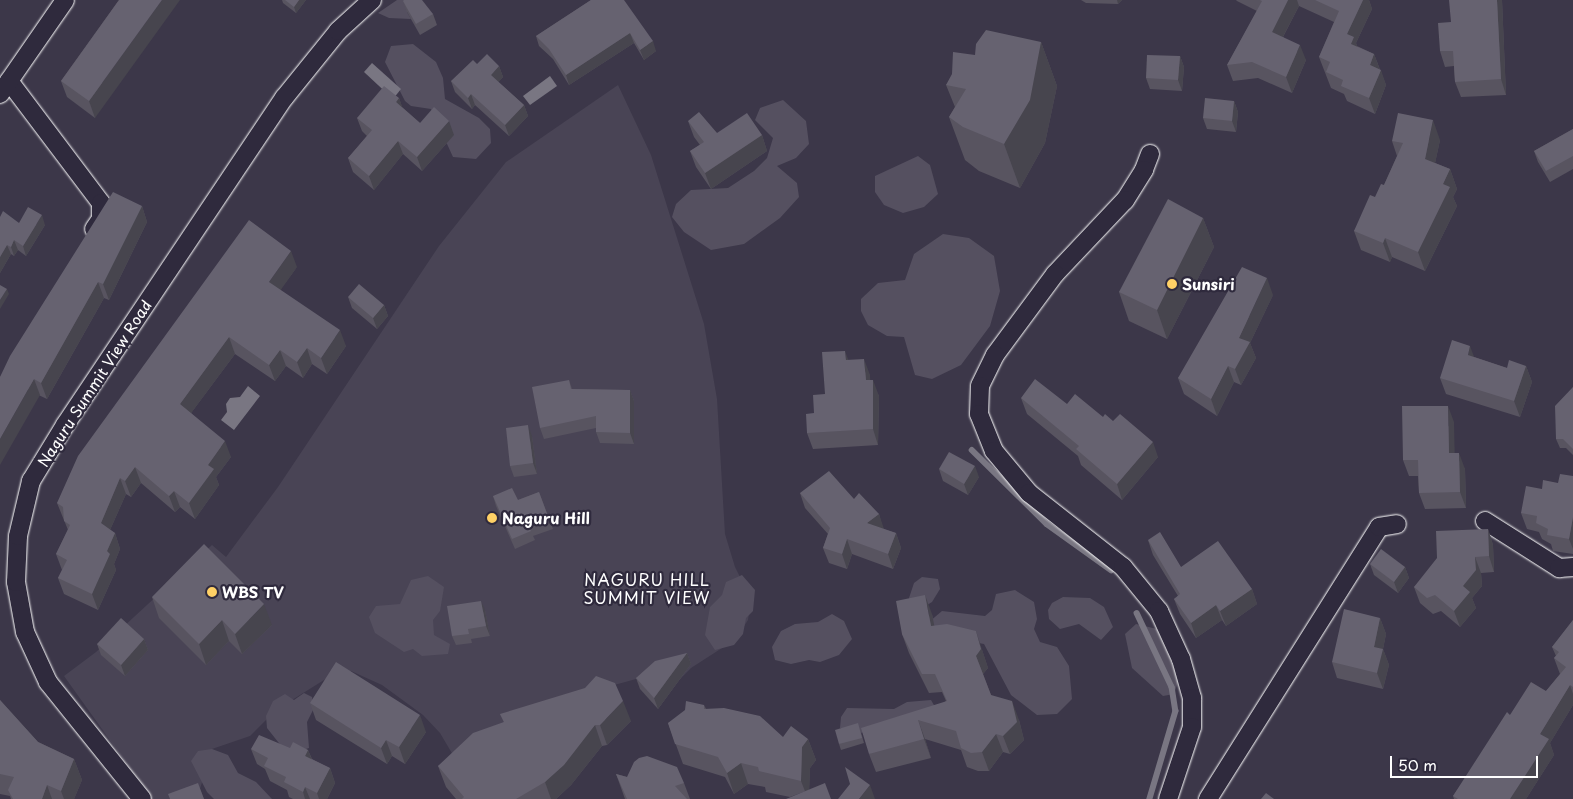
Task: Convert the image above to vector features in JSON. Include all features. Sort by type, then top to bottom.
[{"type":"street","points":[[65,0],[4,88],[101,204],[101,219],[83,247]]},
{"type":"street","name":"Naguru Summit View Road","points":[[142,799],[48,682],[25,632],[16,582],[18,536],[31,481],[65,425],[284,98],[338,31],[372,0]]},
{"type":"street","points":[[1150,154],[1144,170],[1124,200],[1055,274],[995,355],[980,386],[979,414],[994,451],[1029,492],[1123,567],[1159,611],[1181,659],[1192,698],[1192,727],[1168,799]]},
{"type":"street","points":[[1485,521],[1559,568],[1573,567]]},
{"type":"street","points":[[1208,799],[1379,527],[1397,524]]},
{"type":"shaded area","points":[[397,0],[419,0],[407,12],[411,19],[389,18],[378,13]]},
{"type":"shaded area","points":[[413,44],[436,62],[443,78],[445,99],[479,118],[490,129],[491,143],[476,159],[453,157],[431,109],[411,106],[405,101],[385,62],[391,46]]},
{"type":"shaded area","points":[[372,63],[401,89],[393,99],[364,72]]},
{"type":"shaded area","points":[[550,76],[557,86],[530,105],[523,96]]},
{"type":"shaded area","points":[[618,85],[651,155],[704,324],[717,399],[725,534],[735,567],[751,599],[748,620],[736,639],[691,668],[680,679],[680,667],[596,690],[453,755],[440,733],[423,715],[382,685],[351,671],[332,675],[276,710],[250,736],[212,749],[200,789],[204,799],[152,799],[64,676],[96,652],[212,545],[226,557],[278,487],[439,246],[506,162]]},
{"type":"shaded area","points":[[783,100],[806,121],[809,144],[796,158],[777,166],[797,183],[799,197],[780,218],[744,244],[711,250],[684,232],[672,217],[676,204],[691,190],[728,188],[754,171],[767,158],[773,138],[755,120],[760,108]]},
{"type":"shaded area","points":[[918,156],[930,165],[938,194],[924,207],[903,213],[884,205],[875,192],[875,176]]},
{"type":"shaded area","points":[[943,234],[969,238],[994,256],[1000,291],[990,326],[961,365],[932,379],[915,375],[904,337],[887,336],[868,325],[861,311],[861,299],[878,283],[905,280],[914,254]]},
{"type":"shaded area","points":[[248,386],[260,396],[234,430],[221,420],[227,412],[226,404],[230,398],[240,397]]},
{"type":"shaded area","points":[[742,575],[755,590],[753,611],[746,618],[743,634],[734,645],[715,650],[705,635],[710,607],[722,595],[726,582]]},
{"type":"shaded area","points":[[428,576],[444,587],[440,611],[433,620],[434,635],[450,644],[448,654],[422,656],[413,649],[404,652],[375,633],[369,617],[376,606],[400,604],[411,580]]},
{"type":"shaded area","points":[[922,577],[938,579],[940,589],[932,602],[924,607],[911,604],[909,598],[914,583]]},
{"type":"shaded area","points":[[1015,590],[1034,602],[1037,619],[1034,629],[1040,642],[1057,647],[1069,666],[1072,699],[1057,714],[1037,715],[1011,695],[984,644],[956,639],[929,643],[929,622],[942,611],[985,616],[992,610],[996,594]]},
{"type":"shaded area","points":[[1063,597],[1090,598],[1104,607],[1113,627],[1101,640],[1079,624],[1060,629],[1049,619],[1048,610],[1052,603]]},
{"type":"shaded area","points":[[832,614],[844,621],[852,639],[839,655],[820,662],[809,660],[791,664],[775,660],[772,647],[781,631],[795,624],[818,622]]},
{"type":"shaded area","points":[[1136,624],[1157,629],[1179,679],[1174,694],[1163,696],[1132,668],[1125,634]]},
{"type":"shaded area","points":[[304,693],[312,697],[314,708],[307,722],[309,748],[294,753],[282,747],[267,728],[266,716],[273,701],[285,694],[294,700]]},
{"type":"shaded area","points":[[931,700],[938,712],[857,734],[840,728],[841,717],[847,708],[894,709],[907,702]]},
{"type":"shaded area","points":[[212,749],[228,755],[238,773],[256,782],[272,799],[214,799],[207,792],[191,761],[198,751]]},
{"type":"building","points":[[119,0],[162,0],[89,101],[61,81]]},
{"type":"building","points":[[285,0],[299,0],[294,7]]},
{"type":"building","points":[[404,0],[422,0],[433,14],[416,24]]},
{"type":"building","points":[[591,0],[624,0],[653,41],[640,50],[630,33],[566,75],[549,49],[536,36]]},
{"type":"building","points":[[1260,0],[1288,0],[1272,32],[1300,45],[1286,77],[1252,62],[1227,65],[1262,1]]},
{"type":"building","points":[[1315,0],[1363,0],[1347,34],[1354,37],[1351,44],[1374,54],[1370,65],[1381,70],[1369,98],[1341,86],[1343,80],[1326,72],[1330,62],[1319,57],[1339,11]]},
{"type":"building","points":[[1449,0],[1497,0],[1501,79],[1455,82],[1453,51],[1440,51],[1438,23],[1451,22]]},
{"type":"building","points":[[986,30],[1041,42],[1030,100],[1004,144],[963,127],[949,117],[966,89],[946,85],[952,74],[953,52],[975,55],[976,44]]},
{"type":"building","points":[[487,54],[499,66],[491,75],[524,105],[505,125],[471,94],[468,98],[451,81],[473,60],[477,64]]},
{"type":"building","points":[[1147,55],[1180,56],[1178,80],[1146,78]]},
{"type":"building","points":[[384,86],[399,98],[396,102],[420,123],[434,107],[449,121],[417,157],[398,141],[369,176],[348,158],[372,130],[357,118]]},
{"type":"building","points":[[1205,98],[1234,101],[1232,121],[1203,118]]},
{"type":"building","points":[[699,112],[717,133],[747,113],[762,135],[705,173],[690,151],[704,142],[688,121]]},
{"type":"building","points":[[1398,113],[1433,120],[1425,159],[1450,169],[1443,184],[1450,187],[1418,252],[1385,238],[1383,243],[1354,231],[1370,195],[1375,197],[1381,184],[1384,185],[1403,143],[1392,141]]},
{"type":"building","points":[[1573,129],[1573,156],[1546,171],[1534,151]]},
{"type":"building","points":[[113,192],[142,206],[103,284],[98,282],[41,383],[34,379],[0,439],[0,377],[10,356]]},
{"type":"building","points":[[1168,199],[1203,218],[1157,310],[1119,292]]},
{"type":"building","points":[[28,207],[42,215],[23,246],[14,240],[11,247],[7,245],[0,257],[0,217],[3,211],[19,223]]},
{"type":"building","points":[[249,220],[291,251],[269,282],[340,330],[321,358],[307,348],[297,362],[280,350],[269,365],[229,337],[180,404],[225,441],[208,465],[214,469],[189,503],[174,491],[169,496],[135,467],[125,481],[120,478],[101,523],[115,533],[107,551],[110,554],[92,594],[58,578],[67,560],[56,554],[70,525],[64,521],[63,507],[57,503],[78,456]]},
{"type":"building","points":[[1242,267],[1267,278],[1239,338],[1250,342],[1235,369],[1228,366],[1211,399],[1178,378]]},
{"type":"building","points":[[359,284],[384,305],[373,318],[348,297]]},
{"type":"building","points":[[0,285],[7,289],[0,300]]},
{"type":"building","points":[[1452,340],[1470,346],[1468,355],[1507,368],[1509,360],[1526,366],[1514,401],[1440,378]]},
{"type":"building","points":[[845,351],[846,360],[864,359],[866,380],[873,380],[873,429],[807,433],[806,414],[814,413],[813,395],[825,394],[822,352]]},
{"type":"building","points":[[1035,379],[1067,404],[1075,394],[1103,417],[1105,414],[1113,421],[1120,414],[1153,442],[1117,484],[1076,449],[1079,446],[1021,398]]},
{"type":"building","points":[[569,380],[571,389],[630,390],[630,433],[596,432],[596,416],[540,428],[532,387]]},
{"type":"building","points":[[1573,387],[1573,449],[1563,439],[1556,439],[1555,406]]},
{"type":"building","points":[[1402,406],[1448,406],[1449,453],[1459,453],[1460,492],[1419,493],[1418,460],[1403,460]]},
{"type":"building","points":[[528,425],[533,463],[510,466],[506,428]]},
{"type":"building","points":[[949,452],[975,466],[964,484],[939,469]]},
{"type":"building","points":[[829,471],[854,499],[859,493],[879,514],[867,523],[896,533],[888,554],[847,539],[842,554],[823,548],[830,528],[800,493]]},
{"type":"building","points":[[1560,474],[1573,476],[1573,517],[1569,539],[1547,535],[1548,529],[1536,523],[1537,516],[1521,513],[1526,486],[1542,489],[1543,480],[1558,483]]},
{"type":"building","points":[[512,488],[518,500],[539,492],[549,519],[529,526],[531,531],[512,539],[493,496]]},
{"type":"building","points":[[1488,529],[1489,556],[1475,557],[1476,570],[1463,586],[1470,592],[1454,611],[1435,595],[1427,598],[1414,587],[1437,558],[1436,531]]},
{"type":"building","points":[[1160,532],[1181,567],[1218,541],[1252,589],[1220,611],[1216,605],[1191,623],[1174,599],[1180,594],[1148,540]]},
{"type":"building","name":"WBS TV","points":[[204,544],[264,604],[235,634],[222,620],[199,644],[152,597]]},
{"type":"building","points":[[1381,549],[1405,567],[1394,582],[1370,564]]},
{"type":"building","points":[[925,595],[931,626],[947,624],[976,631],[981,649],[976,656],[991,695],[1012,701],[1017,722],[1003,736],[996,734],[982,752],[971,753],[961,748],[956,731],[918,720],[924,739],[869,754],[861,728],[947,701],[935,674],[922,674],[902,634],[896,601]]},
{"type":"building","points":[[481,601],[486,626],[468,629],[469,634],[452,636],[447,606]]},
{"type":"building","points":[[1344,609],[1380,618],[1374,647],[1383,649],[1377,673],[1332,662]]},
{"type":"building","points":[[121,618],[144,639],[121,665],[97,644]]},
{"type":"building","points":[[1573,620],[1573,687],[1570,685],[1540,734],[1549,739],[1510,799],[1458,799],[1453,796],[1507,712],[1510,715],[1531,682],[1546,691],[1566,667],[1554,658],[1559,652],[1552,647]]},
{"type":"building","points":[[687,653],[654,698],[636,678],[655,661]]},
{"type":"building","points":[[336,662],[420,715],[399,747],[386,740],[381,748],[310,703]]},
{"type":"building","points":[[596,676],[615,683],[623,701],[600,725],[595,725],[564,765],[545,782],[516,799],[462,799],[464,797],[438,766],[473,733],[504,722],[500,714],[585,688]]},
{"type":"building","points":[[0,700],[38,742],[74,759],[61,791],[47,785],[42,799],[13,799],[8,790],[14,777],[0,774]]},
{"type":"building","points":[[686,701],[704,705],[704,709],[724,708],[760,716],[783,737],[791,726],[808,739],[802,747],[801,781],[759,771],[758,767],[741,763],[727,773],[718,757],[675,744],[668,723],[685,710]]},
{"type":"building","points":[[858,723],[862,738],[839,744],[835,730]]},
{"type":"building","points":[[259,735],[290,748],[293,742],[308,750],[305,756],[330,768],[317,793],[305,787],[303,792],[284,782],[286,777],[264,766],[268,758],[251,749]]},
{"type":"building","points":[[647,756],[677,767],[684,783],[675,786],[687,799],[627,799],[616,774],[627,777],[634,762],[639,758]]},
{"type":"building","points":[[845,767],[870,785],[859,799],[838,799],[850,784]]},
{"type":"building","points":[[198,783],[204,799],[170,799],[168,794]]},
{"type":"building","points":[[825,783],[831,799],[786,799]]},
{"type":"building","points":[[1266,793],[1274,799],[1261,799]]},
{"type":"waterway","points":[[972,450],[1047,524],[1111,570]]},
{"type":"waterway","points":[[1137,613],[1172,687],[1176,711],[1150,799]]},
{"type":"place","name":"Sunsiri","points":[[1172,284]]},
{"type":"place","name":"Naguru Hill","points":[[492,518]]},
{"type":"place","name":"WBS TV","points":[[212,592]]},
{"type":"district","name":"NAGURU HILL SUMMIT VIEW","points":[[647,588]]}]
